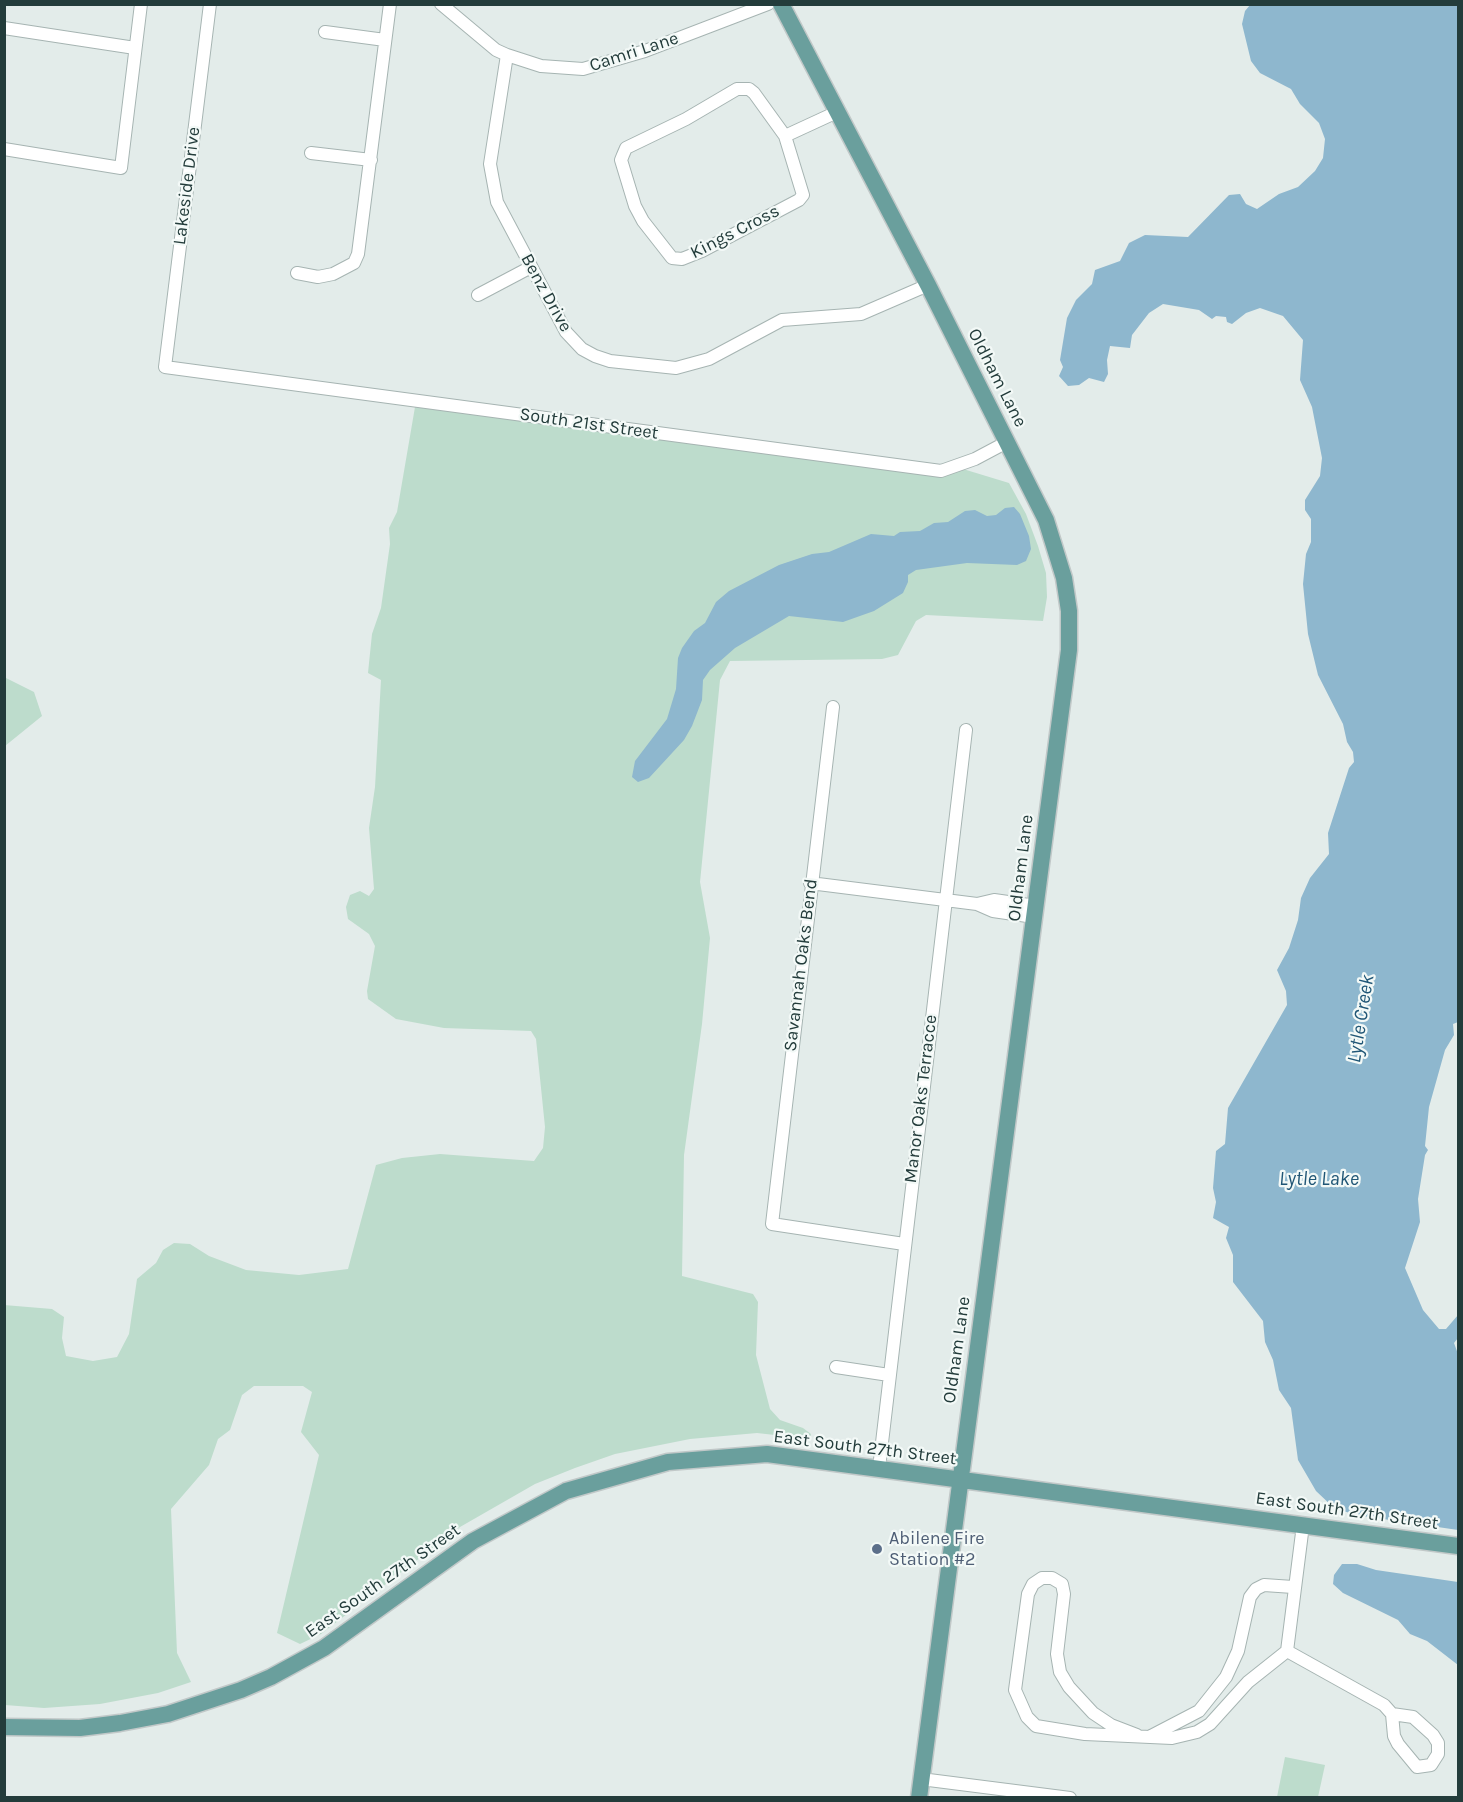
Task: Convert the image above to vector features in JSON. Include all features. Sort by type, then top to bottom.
[{"type":"main road","name":"Oldham Lane","points":[[781,4],[928,285],[1046,520],[1064,578],[1069,611],[1069,650],[919,1797]]},
{"type":"main road","name":"East South 27th Street","points":[[4,1727],[80,1728],[120,1723],[202,1704],[252,1685],[296,1664],[355,1628],[473,1541],[566,1491],[668,1462],[756,1455],[879,1468],[1458,1546]]},
{"type":"street","points":[[4,149],[121,168],[141,4]]},
{"type":"street","name":"Lakeside Drive","points":[[165,367],[210,4]]},
{"type":"street","points":[[297,273],[318,277],[345,270],[354,263],[361,243],[390,4]]},
{"type":"street","name":"Camri Lane","points":[[441,4],[496,50],[541,66],[584,69],[645,51],[768,4]]},
{"type":"street","points":[[4,28],[135,48]]},
{"type":"street","points":[[325,32],[386,40]]},
{"type":"street","name":"Benz Drive","points":[[507,55],[490,164],[497,202],[566,332],[582,349],[610,361],[676,368],[709,359],[782,320],[861,314],[928,285]]},
{"type":"street","name":"Kings Cross","points":[[742,89],[754,93],[785,136],[802,190],[803,195],[799,200],[702,251],[682,259],[672,258],[643,221],[635,206],[621,160],[626,148],[742,89]]},
{"type":"street","points":[[785,136],[837,112]]},
{"type":"street","points":[[311,153],[371,160]]},
{"type":"street","points":[[478,295],[531,267]]},
{"type":"street","name":"South 21st Street","points":[[165,367],[941,471],[975,459],[1007,442]]},
{"type":"street","name":"Savannah Oaks Bend","points":[[833,707],[810,883],[772,1224],[904,1244]]},
{"type":"street","name":"Manor Oaks Terracce","points":[[879,1468],[944,900],[966,730]]},
{"type":"street","points":[[810,883],[977,904],[994,900],[1035,912]]},
{"type":"street","points":[[836,1367],[889,1375]]},
{"type":"street","points":[[1137,1735],[1111,1725],[1093,1713],[1069,1687],[1060,1672],[1057,1654],[1064,1594],[1062,1584],[1052,1578],[1042,1578],[1033,1584],[1028,1594],[1015,1690],[1027,1717],[1036,1726],[1054,1730],[1085,1734],[1181,1737],[1197,1732],[1210,1724],[1243,1688],[1287,1651],[1293,1587],[1303,1525]]},
{"type":"street","points":[[1151,1736],[1199,1711],[1226,1677],[1238,1651],[1250,1597],[1256,1589],[1264,1584],[1293,1587]]},
{"type":"street","points":[[1287,1651],[1384,1705],[1392,1714],[1394,1736],[1398,1744],[1417,1767],[1431,1765],[1438,1754],[1438,1743],[1433,1735],[1413,1717],[1392,1714]]},
{"type":"street","points":[[1226,1677],[1243,1688]]},
{"type":"street","points":[[1181,1737],[1184,1719]]},
{"type":"street","points":[[921,1779],[1070,1797]]},
{"type":"green space","points":[[415,407],[941,475],[963,469],[1009,483],[1026,514],[1046,573],[1047,597],[1043,621],[926,615],[916,621],[898,655],[882,659],[730,661],[720,680],[700,882],[710,938],[702,1024],[684,1155],[682,1276],[753,1294],[758,1302],[756,1355],[770,1409],[780,1420],[803,1428],[811,1434],[810,1439],[757,1433],[690,1439],[615,1454],[535,1484],[460,1527],[321,1634],[300,1644],[277,1633],[319,1455],[301,1432],[312,1392],[303,1386],[254,1386],[242,1395],[230,1430],[218,1439],[209,1465],[171,1509],[177,1653],[191,1682],[158,1693],[100,1704],[44,1708],[5,1705],[4,1305],[52,1309],[64,1317],[62,1338],[66,1356],[93,1361],[117,1357],[129,1334],[137,1279],[156,1263],[163,1250],[174,1243],[190,1244],[209,1256],[246,1270],[299,1275],[348,1269],[376,1165],[402,1158],[440,1154],[534,1161],[543,1148],[545,1127],[536,1039],[531,1031],[444,1028],[396,1019],[368,999],[367,991],[375,946],[369,934],[348,919],[346,907],[350,895],[360,891],[369,896],[374,889],[369,828],[375,787],[381,680],[368,673],[372,634],[381,608],[390,544],[389,528],[397,512]]},
{"type":"green space","points":[[4,677],[34,692],[42,716],[5,746]]},
{"type":"green space","points":[[1285,1757],[1325,1765],[1318,1797],[1277,1797]]},
{"type":"water","name":"Lytle Lake","points":[[1250,5],[1458,5],[1458,1022],[1453,1024],[1454,1035],[1445,1050],[1429,1107],[1425,1146],[1428,1150],[1425,1155],[1418,1199],[1420,1222],[1405,1268],[1423,1310],[1439,1329],[1446,1329],[1458,1315],[1458,1338],[1454,1343],[1458,1354],[1458,1530],[1356,1515],[1334,1508],[1316,1491],[1298,1460],[1291,1408],[1279,1390],[1273,1360],[1265,1342],[1263,1321],[1233,1282],[1233,1255],[1226,1238],[1229,1227],[1213,1218],[1216,1202],[1213,1188],[1216,1151],[1225,1144],[1228,1108],[1287,1005],[1286,991],[1277,970],[1289,948],[1298,920],[1301,898],[1310,878],[1329,854],[1328,833],[1349,768],[1354,762],[1353,752],[1347,742],[1343,724],[1318,675],[1308,634],[1303,584],[1306,554],[1311,542],[1311,519],[1305,510],[1305,500],[1320,476],[1322,458],[1312,407],[1300,380],[1303,340],[1283,316],[1260,308],[1246,313],[1232,324],[1227,322],[1226,317],[1216,316],[1212,319],[1199,310],[1163,304],[1149,313],[1132,335],[1130,348],[1110,346],[1107,360],[1108,374],[1104,382],[1089,378],[1079,385],[1068,386],[1059,376],[1063,367],[1060,360],[1067,318],[1076,300],[1092,284],[1095,270],[1120,261],[1129,243],[1145,235],[1188,237],[1229,195],[1240,194],[1246,204],[1257,209],[1279,194],[1298,187],[1315,171],[1323,158],[1325,139],[1319,123],[1300,104],[1291,89],[1260,73],[1251,61],[1242,24],[1245,11]]},
{"type":"water","points":[[1014,507],[1020,514],[1029,536],[1031,549],[1026,561],[1017,565],[967,563],[916,570],[908,575],[908,582],[903,593],[874,611],[843,622],[789,616],[735,648],[710,670],[703,680],[702,700],[684,740],[649,778],[638,782],[632,777],[635,761],[667,719],[676,689],[678,658],[682,648],[694,631],[705,623],[716,602],[729,591],[779,565],[812,554],[829,552],[871,534],[894,536],[900,532],[920,531],[934,523],[948,522],[965,511],[975,510],[987,516],[996,515],[1005,508]]},
{"type":"water","points":[[1342,1564],[1357,1564],[1376,1570],[1458,1582],[1458,1665],[1427,1641],[1410,1634],[1398,1620],[1343,1593],[1333,1584],[1334,1575]]},
{"type":"place","name":"Abilene Fire Station #2","points":[[877,1549]]},
{"type":"water label","name":"Lytle Creek","points":[[1361,1019]]}]
